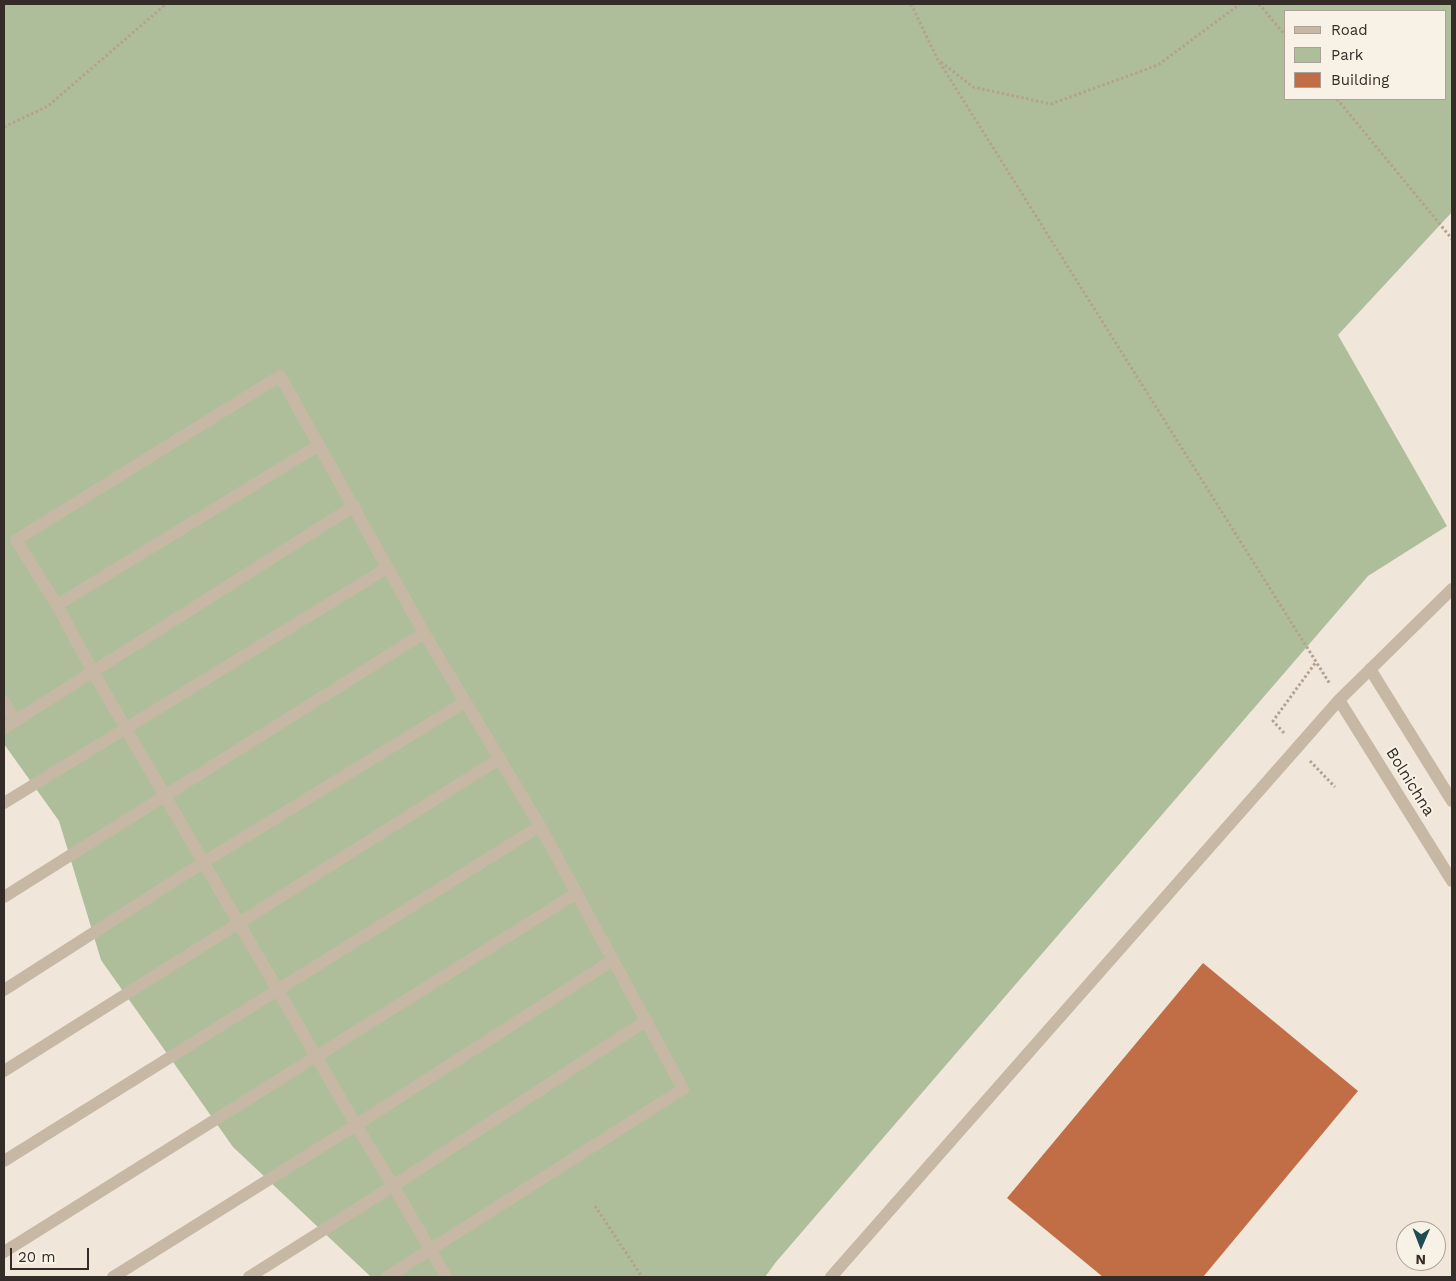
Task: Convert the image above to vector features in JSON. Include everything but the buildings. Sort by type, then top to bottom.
[{"type":"street","points":[[387,1277],[430,1250],[683,1089],[540,826],[424,633],[280,376],[16,540],[57,605],[93,672],[318,1056],[356,1125],[393,1186],[430,1250],[446,1277]]},
{"type":"street","points":[[57,605],[318,444]]},
{"type":"street","points":[[4,728],[354,506]]},
{"type":"street","points":[[4,803],[125,726],[387,568]]},
{"type":"street","points":[[832,1277],[1339,700],[1452,589]]},
{"type":"street","points":[[4,897],[166,797],[424,633]]},
{"type":"street","name":"Bolnichna","points":[[1370,669],[1452,801]]},
{"type":"street","name":"Bolnichna","points":[[1339,700],[1452,880]]},
{"type":"street","points":[[4,702],[15,721]]},
{"type":"street","points":[[4,990],[204,862],[465,702]]},
{"type":"street","points":[[4,1071],[499,758]]},
{"type":"street","points":[[4,1160],[540,826]]},
{"type":"street","points":[[4,1252],[577,893]]},
{"type":"street","points":[[112,1277],[356,1125],[613,960]]},
{"type":"street","points":[[249,1277],[393,1186],[647,1020]]},
{"type":"path","points":[[4,127],[48,106],[166,4]]},
{"type":"path","points":[[911,4],[938,60],[1316,662]]},
{"type":"path","points":[[938,60],[973,87],[1051,104],[1158,65],[1240,4]]},
{"type":"path","points":[[1259,4],[1284,34]]},
{"type":"path","points":[[1338,100],[1452,239]]},
{"type":"path","points":[[595,1206],[642,1277]]},
{"type":"green space","points":[[4,4],[1452,4],[1452,212],[1338,335],[1447,526],[1368,576],[765,1277],[371,1277],[233,1147],[101,960],[59,821],[4,744]]}]
